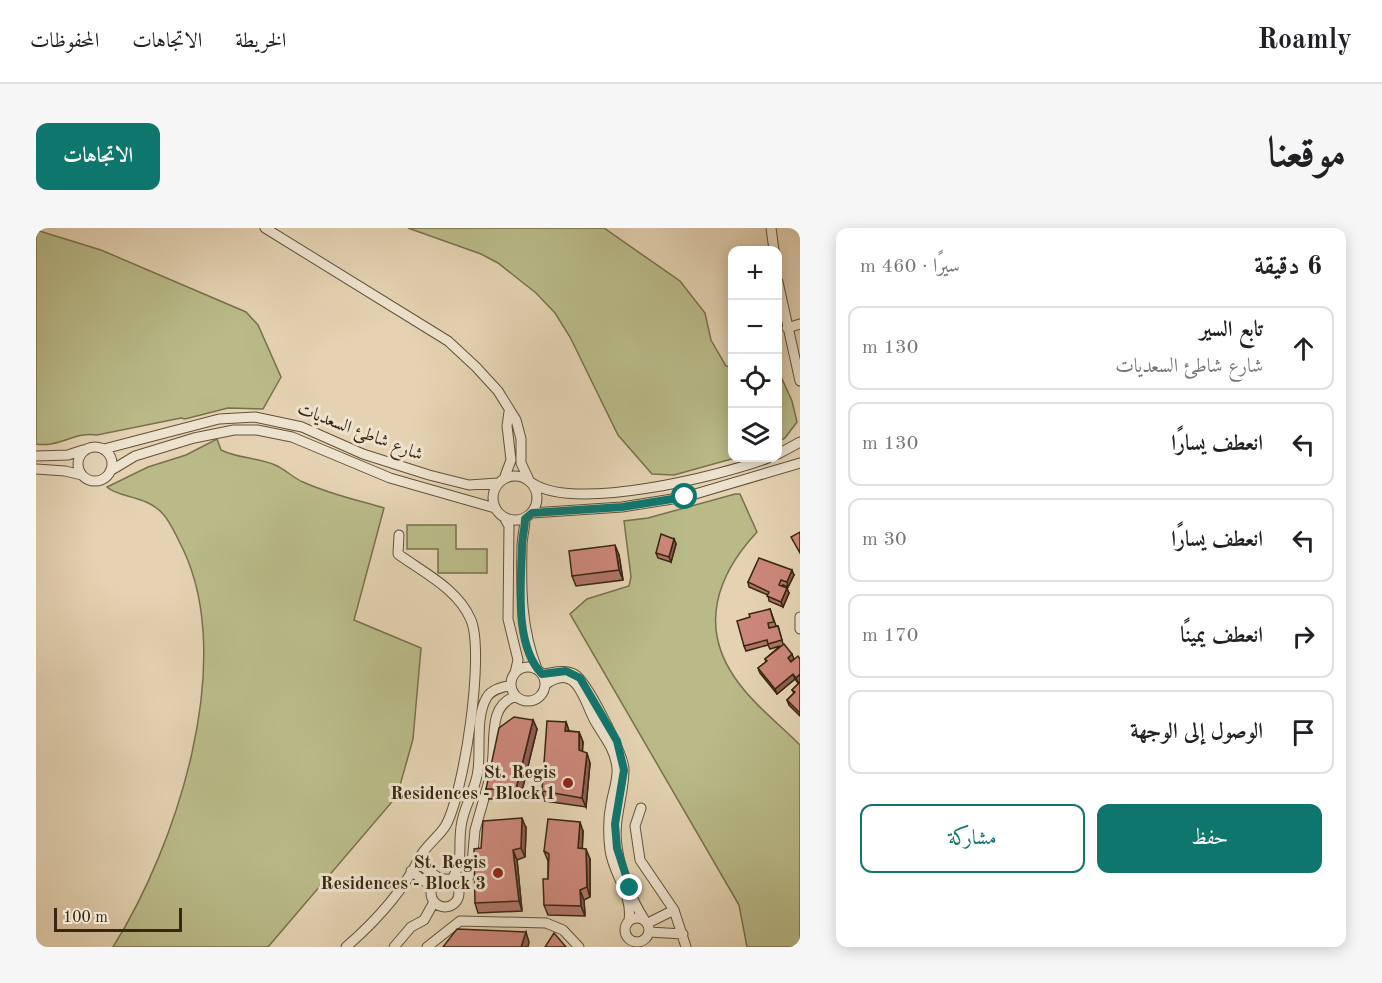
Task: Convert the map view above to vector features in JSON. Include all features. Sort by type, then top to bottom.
[{"type":"street","points":[[265,228],[448,341],[498,391],[516,420],[521,439],[521,463],[537,501],[528,516],[522,544],[522,615],[526,641],[546,685]]},
{"type":"street","points":[[771,228],[773,246]]},
{"type":"street","points":[[781,300],[800,381]]},
{"type":"street","points":[[787,328],[800,324]]},
{"type":"street","points":[[792,344],[800,353]]},
{"type":"street","points":[[509,412],[507,426],[511,460],[493,497],[495,508],[508,526],[508,619],[518,660],[511,685],[516,696]]},
{"type":"street","name":"شارع شاطئ السعديات","points":[[104,449],[219,419],[243,417],[279,420],[302,427],[363,454],[468,485],[501,481]]},
{"type":"street","name":"شارع شاطئ السعديات","points":[[110,471],[135,456],[194,438],[245,429],[281,433],[390,478],[495,508]]},
{"type":"street","points":[[782,451],[800,442]]},
{"type":"street","points":[[36,456],[68,455],[94,446],[104,449],[111,457],[110,471],[97,481],[65,471],[36,469]]},
{"type":"street","points":[[82,475],[77,459],[83,450]]},
{"type":"street","points":[[501,481],[520,476],[542,490],[571,492],[643,489],[683,483],[755,462]]},
{"type":"street","points":[[504,518],[511,520],[685,497],[800,463]]},
{"type":"street","points":[[346,947],[390,904],[418,863],[420,856],[445,826],[454,804],[472,720],[475,637],[471,621],[455,597],[398,554],[399,536]]},
{"type":"street","points":[[800,616],[800,629]]},
{"type":"street","points":[[515,673],[523,668],[540,672],[566,671],[580,678],[617,741],[624,770],[615,824],[617,848],[647,932]]},
{"type":"street","points":[[432,887],[431,895],[434,902],[441,906],[450,906],[456,901],[458,888],[471,874],[475,830],[492,772],[495,720],[498,708],[505,699],[516,696],[531,701],[541,695],[546,685],[554,679],[564,677],[580,688],[596,723],[614,752],[617,769],[608,834],[611,855],[630,904],[626,934],[636,944],[674,910]]},
{"type":"street","points":[[432,887],[457,871],[461,859],[461,825],[477,778],[483,709],[488,696],[494,690],[511,685]]},
{"type":"street","points":[[641,808],[635,826],[640,860],[674,910],[686,947]]},
{"type":"street","points":[[418,863],[458,888]]},
{"type":"street","points":[[411,871],[432,887]]},
{"type":"street","points":[[395,946],[411,927],[424,920],[434,902]]},
{"type":"street","points":[[628,920],[647,932],[683,934]]},
{"type":"street","points":[[427,947],[460,921],[546,923],[563,930],[579,947]]},
{"type":"green space","points":[[408,228],[604,228],[680,281],[705,313],[711,340],[728,366],[728,460],[674,475],[652,474],[618,435],[570,337],[555,313],[536,293],[498,263],[481,254]]},
{"type":"green space","points":[[36,230],[101,250],[246,312],[258,325],[281,377],[263,409],[228,408],[185,419],[97,435],[81,435],[52,444],[36,444]]},
{"type":"green space","points":[[782,379],[792,401],[797,422],[782,440]]},
{"type":"green space","points":[[217,439],[221,450],[228,453],[268,462],[313,486],[384,508],[354,620],[421,648],[413,739],[397,796],[268,947],[113,947],[136,906],[158,859],[177,807],[192,753],[201,699],[204,645],[198,595],[183,549],[169,522],[149,503],[112,491],[107,487],[148,467],[186,455]]},
{"type":"green space","points":[[740,494],[757,532],[743,548],[723,583],[716,620],[718,639],[724,659],[735,678],[758,705],[800,745],[800,947],[747,947],[739,905],[570,614],[587,599],[629,586],[631,577],[624,521],[648,518]]},
{"type":"green space","points":[[407,525],[456,525],[456,549],[487,549],[487,573],[438,573],[438,549],[407,549]]},
{"type":"building","points":[[800,532],[800,553],[791,537]]},
{"type":"building","points":[[661,534],[674,539],[669,557],[656,553]]},
{"type":"building","points":[[615,545],[619,570],[572,576],[569,551]]},
{"type":"building","points":[[759,558],[792,570],[787,582],[781,580],[779,585],[787,588],[781,602],[767,596],[769,592],[748,582]]},
{"type":"building","points":[[770,609],[774,622],[768,623],[769,628],[778,626],[782,640],[768,644],[767,640],[744,646],[737,621],[750,617],[749,614]]},
{"type":"building","points":[[784,644],[792,654],[788,658],[791,662],[798,656],[800,659],[800,674],[796,678],[793,674],[775,689],[758,668],[767,661],[765,659]]},
{"type":"building","points":[[800,682],[800,713],[787,700],[795,692],[792,690]]},
{"type":"building","points":[[514,717],[533,720],[516,789],[486,789],[499,728]]},
{"type":"building","name":"St. Regis Residences - Block 1","points":[[547,721],[566,722],[565,731],[579,732],[579,750],[587,753],[582,798],[542,791]]},
{"type":"building","name":"St. Regis Residences - Block 3","points":[[522,818],[521,848],[513,850],[519,901],[475,903],[474,849],[481,848],[483,821]]},
{"type":"building","points":[[548,819],[580,822],[578,848],[586,849],[587,887],[580,890],[581,906],[544,905],[543,879],[548,879],[549,854],[544,851]]},
{"type":"building","points":[[457,929],[526,932],[521,947],[443,947]]},
{"type":"building","points":[[554,933],[566,947],[545,947]]},
{"type":"place","name":"St. Regis Residences - Block 1","points":[[568,783]]},
{"type":"place","name":"St. Regis Residences - Block 3","points":[[498,873]]},
{"type":"route","points":[[630,888],[617,848],[615,824],[624,770],[623,757],[617,741],[580,678],[566,671],[542,674],[537,669],[526,641],[522,615],[522,544],[525,519],[532,513],[622,507],[685,497]]}]
